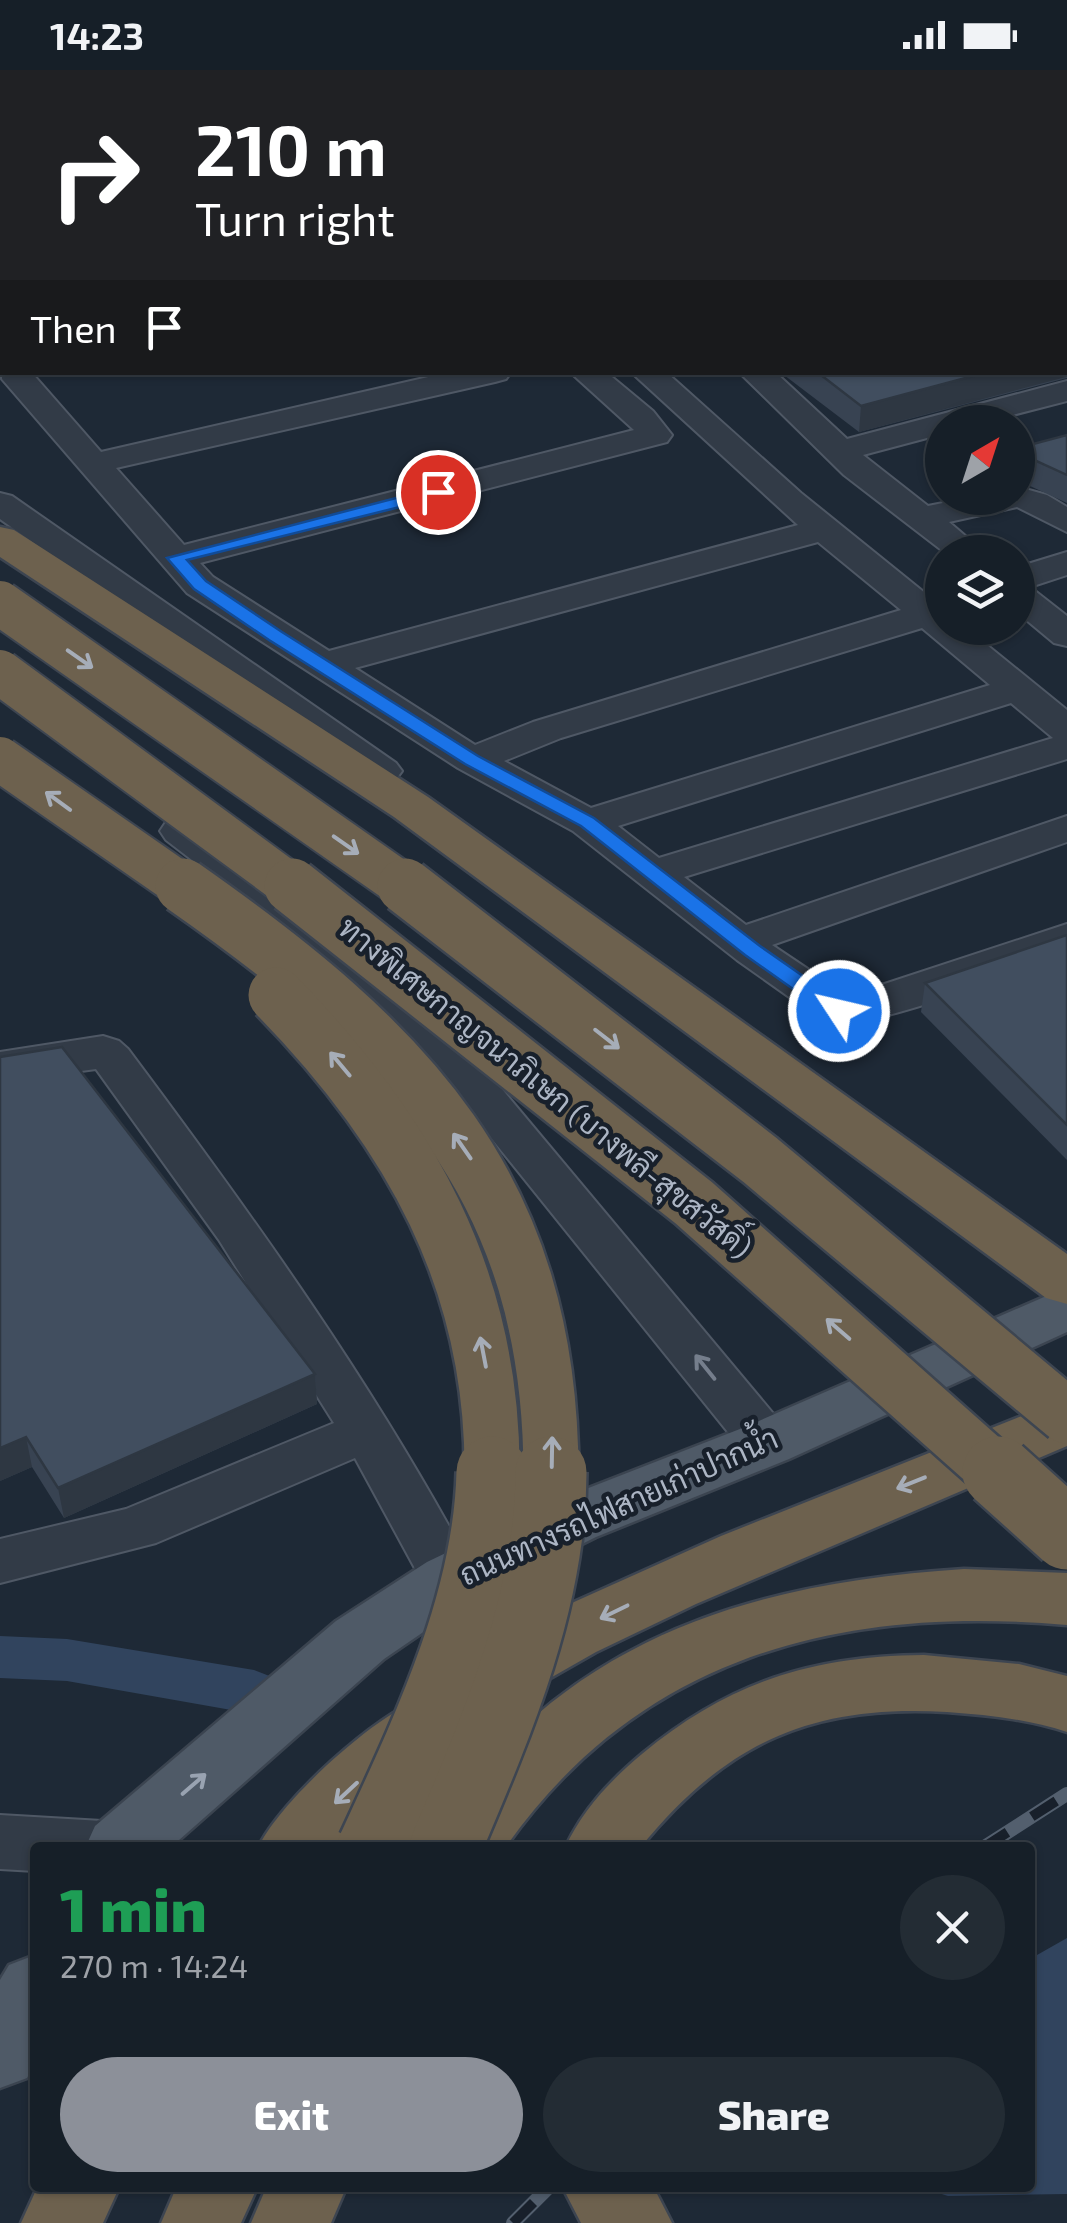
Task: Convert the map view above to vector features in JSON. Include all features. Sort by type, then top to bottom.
[{"type":"highway","points":[[0,539],[411,807],[1067,1283]]},
{"type":"highway","points":[[0,603],[398,882],[573,1013],[760,1160],[1067,1418],[816,1520],[542,1647],[457,1700],[394,1750],[299,1842]]},
{"type":"highway","name":"ทางพิเศษกาญจนาภิเษก (บางพลี-สุขสวัสดิ์)","points":[[0,672],[343,924],[544,1082],[694,1204],[1067,1534]]},
{"type":"highway","points":[[0,760],[292,969],[363,1028],[420,1087],[470,1157],[506,1221],[530,1282],[548,1357],[553,1452],[542,1562],[512,1673],[446,1842]]},
{"type":"highway","points":[[120,846],[305,1022],[360,1086],[405,1150],[444,1222],[474,1309],[488,1380],[493,1464],[485,1546],[442,1690],[377,1842]]},
{"type":"highway","points":[[468,1842],[506,1788],[572,1724],[644,1672],[710,1643],[794,1617],[885,1602],[968,1596],[1067,1598]]},
{"type":"highway","points":[[603,1842],[613,1825],[700,1744],[756,1710],[832,1687],[876,1681],[930,1683],[996,1689],[1067,1704]]},
{"type":"highway","points":[[201,2223],[215,2192]]},
{"type":"highway","points":[[292,2223],[304,2192]]},
{"type":"highway","points":[[607,2192],[632,2223]]},
{"type":"main road","name":"ถนนทางรถไฟสายเก่าปากน้ำ","points":[[127,1842],[360,1640],[450,1580],[574,1520],[766,1443],[1067,1308]]},
{"type":"street","points":[[21,375],[92,464],[200,585],[472,760],[588,822],[740,942],[839,1011],[862,1010],[1067,937]]},
{"type":"street","points":[[92,464],[482,375]]},
{"type":"street","points":[[176,558],[655,435],[641,418],[590,375]]},
{"type":"street","points":[[650,375],[925,612]]},
{"type":"street","points":[[759,375],[792,402],[848,460],[944,535]]},
{"type":"street","points":[[1014,405],[1067,391]]},
{"type":"street","points":[[1035,427],[1067,420]]},
{"type":"street","points":[[848,460],[925,431]]},
{"type":"street","points":[[848,460],[925,450]]},
{"type":"street","points":[[1035,502],[1067,522]]},
{"type":"street","points":[[0,503],[1067,1261]]},
{"type":"street","points":[[922,518],[936,515]]},
{"type":"street","points":[[322,665],[825,529]]},
{"type":"street","points":[[1035,573],[1067,563]]},
{"type":"street","points":[[1035,607],[1066,632]]},
{"type":"street","points":[[472,760],[547,730],[925,627]]},
{"type":"street","points":[[965,645],[1067,730]]},
{"type":"street","points":[[588,822],[1018,689]]},
{"type":"street","points":[[0,690],[333,948],[434,1037],[766,1443]]},
{"type":"street","points":[[653,873],[1067,746]]},
{"type":"street","points":[[740,942],[1067,828]]},
{"type":"street","points":[[0,1067],[87,1051],[103,1051],[112,1059],[236,1228],[367,1431],[450,1580]]},
{"type":"street","points":[[0,1561],[136,1528],[367,1431]]},
{"type":"street","points":[[0,1842],[30,1844]]},
{"type":"water","points":[[1067,1938],[1067,2194],[948,2196],[936,2192],[1035,2192],[1035,1956]]},
{"type":"building","points":[[821,375],[977,375],[861,406]]},
{"type":"building","points":[[1067,435],[1067,475],[1035,460],[1035,443]]},
{"type":"building","points":[[1067,935],[1067,1125],[925,983]]},
{"type":"building","points":[[62,1047],[315,1374],[58,1488],[26,1437],[0,1448],[0,1057]]},
{"type":"waterway","points":[[0,1657],[67,1660],[254,1692]]},
{"type":"railway","points":[[992,1842],[1067,1794]]},
{"type":"railway","points":[[513,2223],[544,2192]]},
{"type":"route","points":[[438,492],[176,558],[200,585],[276,636],[472,760],[588,822],[752,951],[839,1011]]}]
